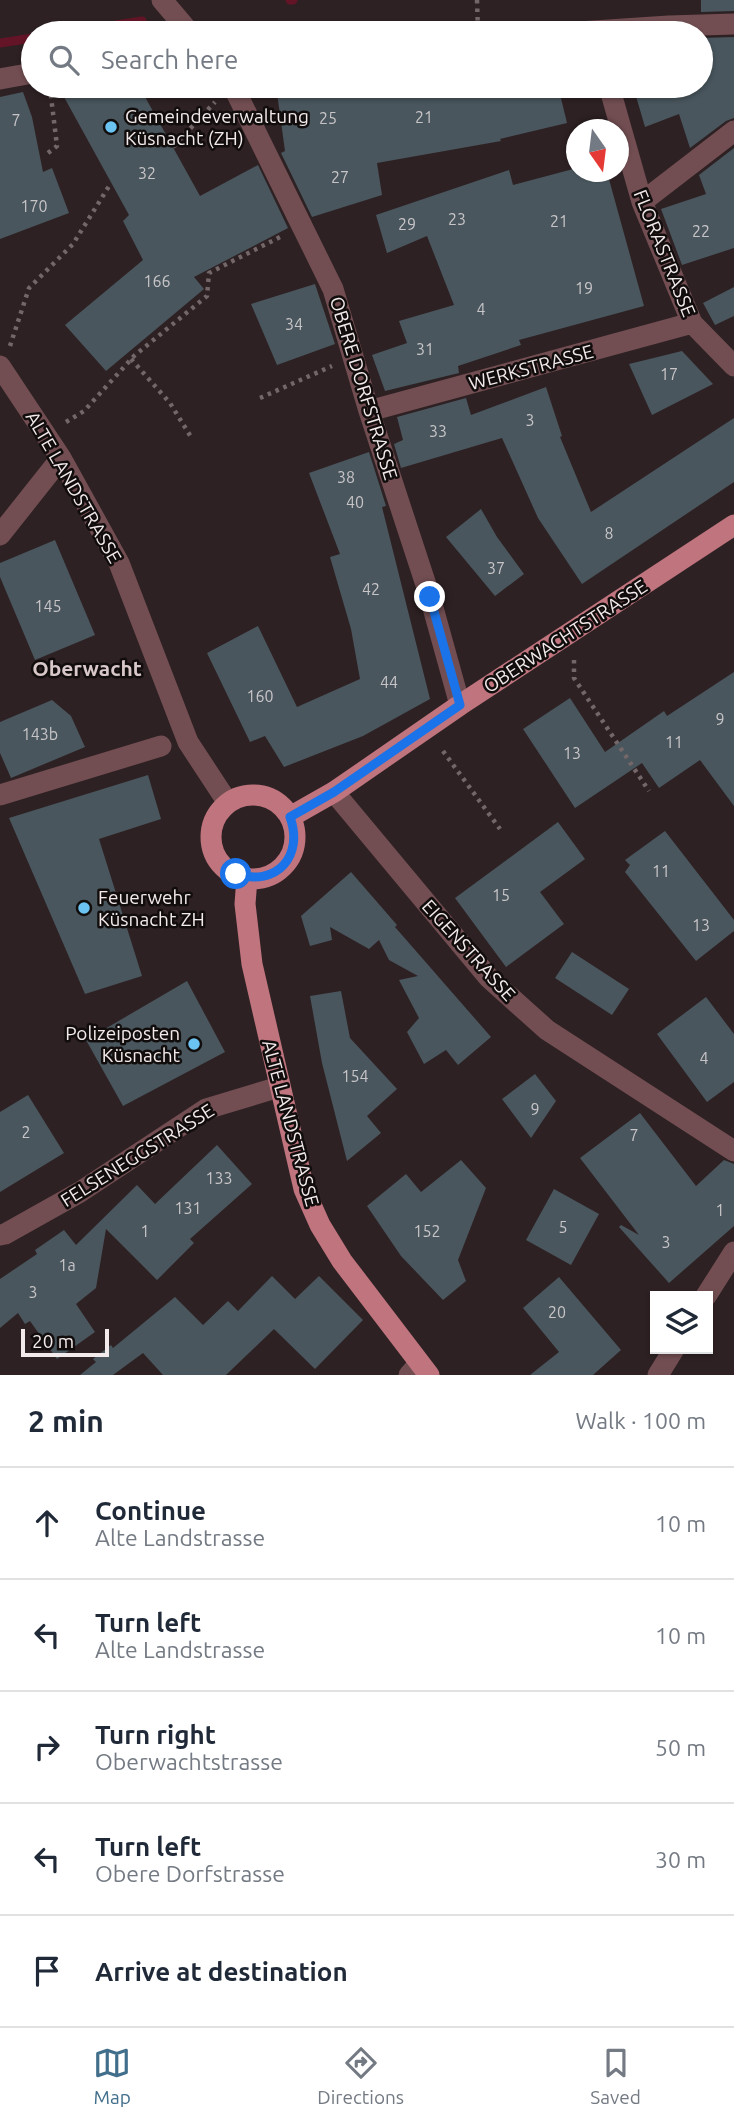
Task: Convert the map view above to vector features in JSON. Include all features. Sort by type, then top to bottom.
[{"type":"main road","name":"OBERWACHTSTRASSE","points":[[290,817],[334,792],[460,705],[734,525]]},
{"type":"main road","points":[[248,796],[269,797],[290,817],[295,831],[294,846],[288,860],[277,871],[263,877],[247,878],[225,868],[217,859],[213,847],[214,823],[228,803],[248,796]]},
{"type":"main road","name":"ALTE LANDSTRASSE","points":[[247,878],[245,904],[252,964],[301,1177],[314,1215],[342,1261],[419,1371]]},
{"type":"street","points":[[162,0],[180,21]]},
{"type":"street","points":[[713,25],[734,24]]},
{"type":"street","points":[[0,79],[21,75]]},
{"type":"street","name":"OBERE DORFSTRASSE","points":[[231,98],[302,226],[333,289],[355,356],[369,411],[430,597],[460,705]]},
{"type":"street","name":"FLORASTRASSE","points":[[612,98],[642,202],[692,323],[734,366]]},
{"type":"street","points":[[642,202],[734,131]]},
{"type":"street","name":"WERKSTRASSE","points":[[369,411],[692,323]]},
{"type":"street","name":"ALTE LANDSTRASSE","points":[[5,356],[119,563],[188,742],[228,803]]},
{"type":"street","points":[[0,535],[61,458]]},
{"type":"street","points":[[0,795],[162,746]]},
{"type":"street","name":"EIGENSTRASSE","points":[[334,792],[489,978],[538,1022],[734,1151]]},
{"type":"street","name":"FELSENEGGSTRASSE","points":[[2,1236],[80,1192],[206,1109],[279,1087]]},
{"type":"street","points":[[709,1291],[734,1252]]},
{"type":"street","points":[[659,1375],[671,1354]]},
{"type":"path","points":[[477,0],[478,21]]},
{"type":"path","points":[[48,153],[57,146],[51,98]]},
{"type":"path","points":[[173,147],[220,98]]},
{"type":"path","points":[[5,356],[29,288],[73,244],[111,183]]},
{"type":"path","points":[[65,423],[84,411],[131,359],[207,296],[209,273],[302,226]]},
{"type":"path","points":[[260,398],[355,356]]},
{"type":"path","points":[[131,359],[170,403],[191,438]]},
{"type":"path","points":[[574,660],[574,678],[649,790]]},
{"type":"path","points":[[443,751],[500,829]]},
{"type":"building","points":[[701,0],[734,0],[734,11],[701,12]]},
{"type":"building","points":[[734,37],[734,118],[690,148],[679,114],[645,127],[637,98],[713,98],[713,38]]},
{"type":"building","points":[[21,92],[21,98],[25,98],[32,117],[43,172],[52,168],[69,213],[0,239],[0,97]]},
{"type":"building","points":[[65,98],[146,98],[200,196],[258,165],[288,228],[194,277],[204,289],[106,371],[65,325],[143,260],[123,221],[129,215]]},
{"type":"building","points":[[278,98],[561,98],[566,119],[566,123],[500,139],[501,141],[377,163],[382,195],[312,217],[281,153],[285,151]]},
{"type":"building","points":[[734,148],[734,248],[682,265],[661,209],[706,194],[699,175]]},
{"type":"building","points":[[509,170],[513,185],[566,171],[566,182],[610,182],[644,306],[519,340],[521,345],[458,366],[459,373],[385,391],[372,355],[407,343],[399,321],[454,305],[427,236],[387,253],[376,215]]},
{"type":"building","points":[[315,284],[335,344],[277,365],[251,304]]},
{"type":"building","points":[[734,287],[734,316],[715,325],[703,303]]},
{"type":"building","points":[[682,351],[713,384],[652,415],[629,364]]},
{"type":"building","points":[[546,387],[562,436],[560,437],[591,512],[734,418],[734,482],[582,584],[538,518],[502,438],[401,468],[394,444],[403,440],[397,417],[466,398],[471,415]]},
{"type":"building","points":[[369,452],[386,506],[382,507],[430,699],[363,736],[284,767],[265,736],[250,742],[207,653],[258,626],[297,707],[360,679],[351,629],[330,557],[340,554],[309,473]]},
{"type":"building","points":[[481,509],[497,537],[524,574],[495,596],[446,537]]},
{"type":"building","points":[[55,540],[95,635],[35,660],[0,577],[0,563]]},
{"type":"building","points":[[734,672],[734,806],[700,760],[659,788],[642,763],[575,808],[523,729],[570,698],[605,752],[664,711],[667,716]]},
{"type":"building","points":[[52,700],[71,716],[85,747],[11,778],[0,753],[0,722]]},
{"type":"building","name":"Feuerwehr Küsnacht ZH","points":[[148,775],[161,819],[99,839],[142,976],[85,994],[9,818]]},
{"type":"building","points":[[558,822],[585,859],[540,892],[564,924],[506,967],[455,898]]},
{"type":"building","points":[[665,831],[734,920],[734,931],[696,961],[625,872],[630,865],[625,860]]},
{"type":"building","points":[[351,872],[491,1037],[458,1065],[446,1050],[424,1064],[407,1032],[419,1018],[399,980],[418,976],[389,960],[379,940],[369,949],[330,927],[332,940],[310,946],[301,916]]},
{"type":"building","points":[[572,952],[629,989],[612,1015],[555,978]]},
{"type":"building","points":[[187,981],[225,1052],[123,1106],[86,1040]]},
{"type":"building","points":[[341,991],[350,1038],[397,1089],[367,1116],[381,1133],[347,1161],[322,1063],[310,996]]},
{"type":"building","points":[[706,997],[734,1034],[734,1082],[707,1102],[657,1034]]},
{"type":"building","points":[[535,1074],[556,1101],[531,1138],[502,1099]]},
{"type":"building","points":[[28,1095],[64,1153],[0,1192],[0,1112]]},
{"type":"building","points":[[640,1113],[696,1186],[724,1160],[734,1164],[734,1226],[669,1283],[619,1227],[621,1225],[639,1235],[580,1158]]},
{"type":"building","points":[[217,1145],[252,1184],[190,1239],[194,1243],[157,1280],[106,1229],[96,1288],[76,1304],[95,1332],[57,1359],[30,1321],[25,1324],[18,1313],[0,1328],[0,1279],[37,1254],[35,1250],[64,1230],[76,1245],[137,1185],[155,1204]]},
{"type":"building","points":[[461,1160],[486,1188],[458,1260],[466,1281],[443,1300],[401,1256],[367,1206],[406,1174],[421,1192]]},
{"type":"building","points":[[554,1189],[599,1214],[571,1265],[526,1240]]},
{"type":"building","points":[[272,1276],[295,1299],[319,1276],[363,1320],[315,1369],[274,1329],[226,1375],[163,1375],[143,1353],[113,1375],[80,1375],[96,1362],[93,1359],[111,1345],[113,1348],[175,1297],[203,1325],[228,1301],[238,1311]]},
{"type":"building","points":[[559,1277],[621,1350],[593,1375],[530,1375],[559,1352],[523,1308]]},
{"type":"waterway","points":[[0,43],[21,40]]},
{"type":"place","name":"Gemeindeverwaltung Küsnacht (ZH)","points":[[111,127]]},
{"type":"place","name":"Feuerwehr Küsnacht ZH","points":[[84,908]]},
{"type":"place","name":"Polizeiposten Küsnacht","points":[[194,1044]]},
{"type":"district","name":"Oberwacht","points":[[87,668]]},
{"type":"route","points":[[236,874],[247,878],[263,877],[277,871],[288,860],[294,846],[295,831],[290,817],[334,792],[460,705],[430,597]]}]
